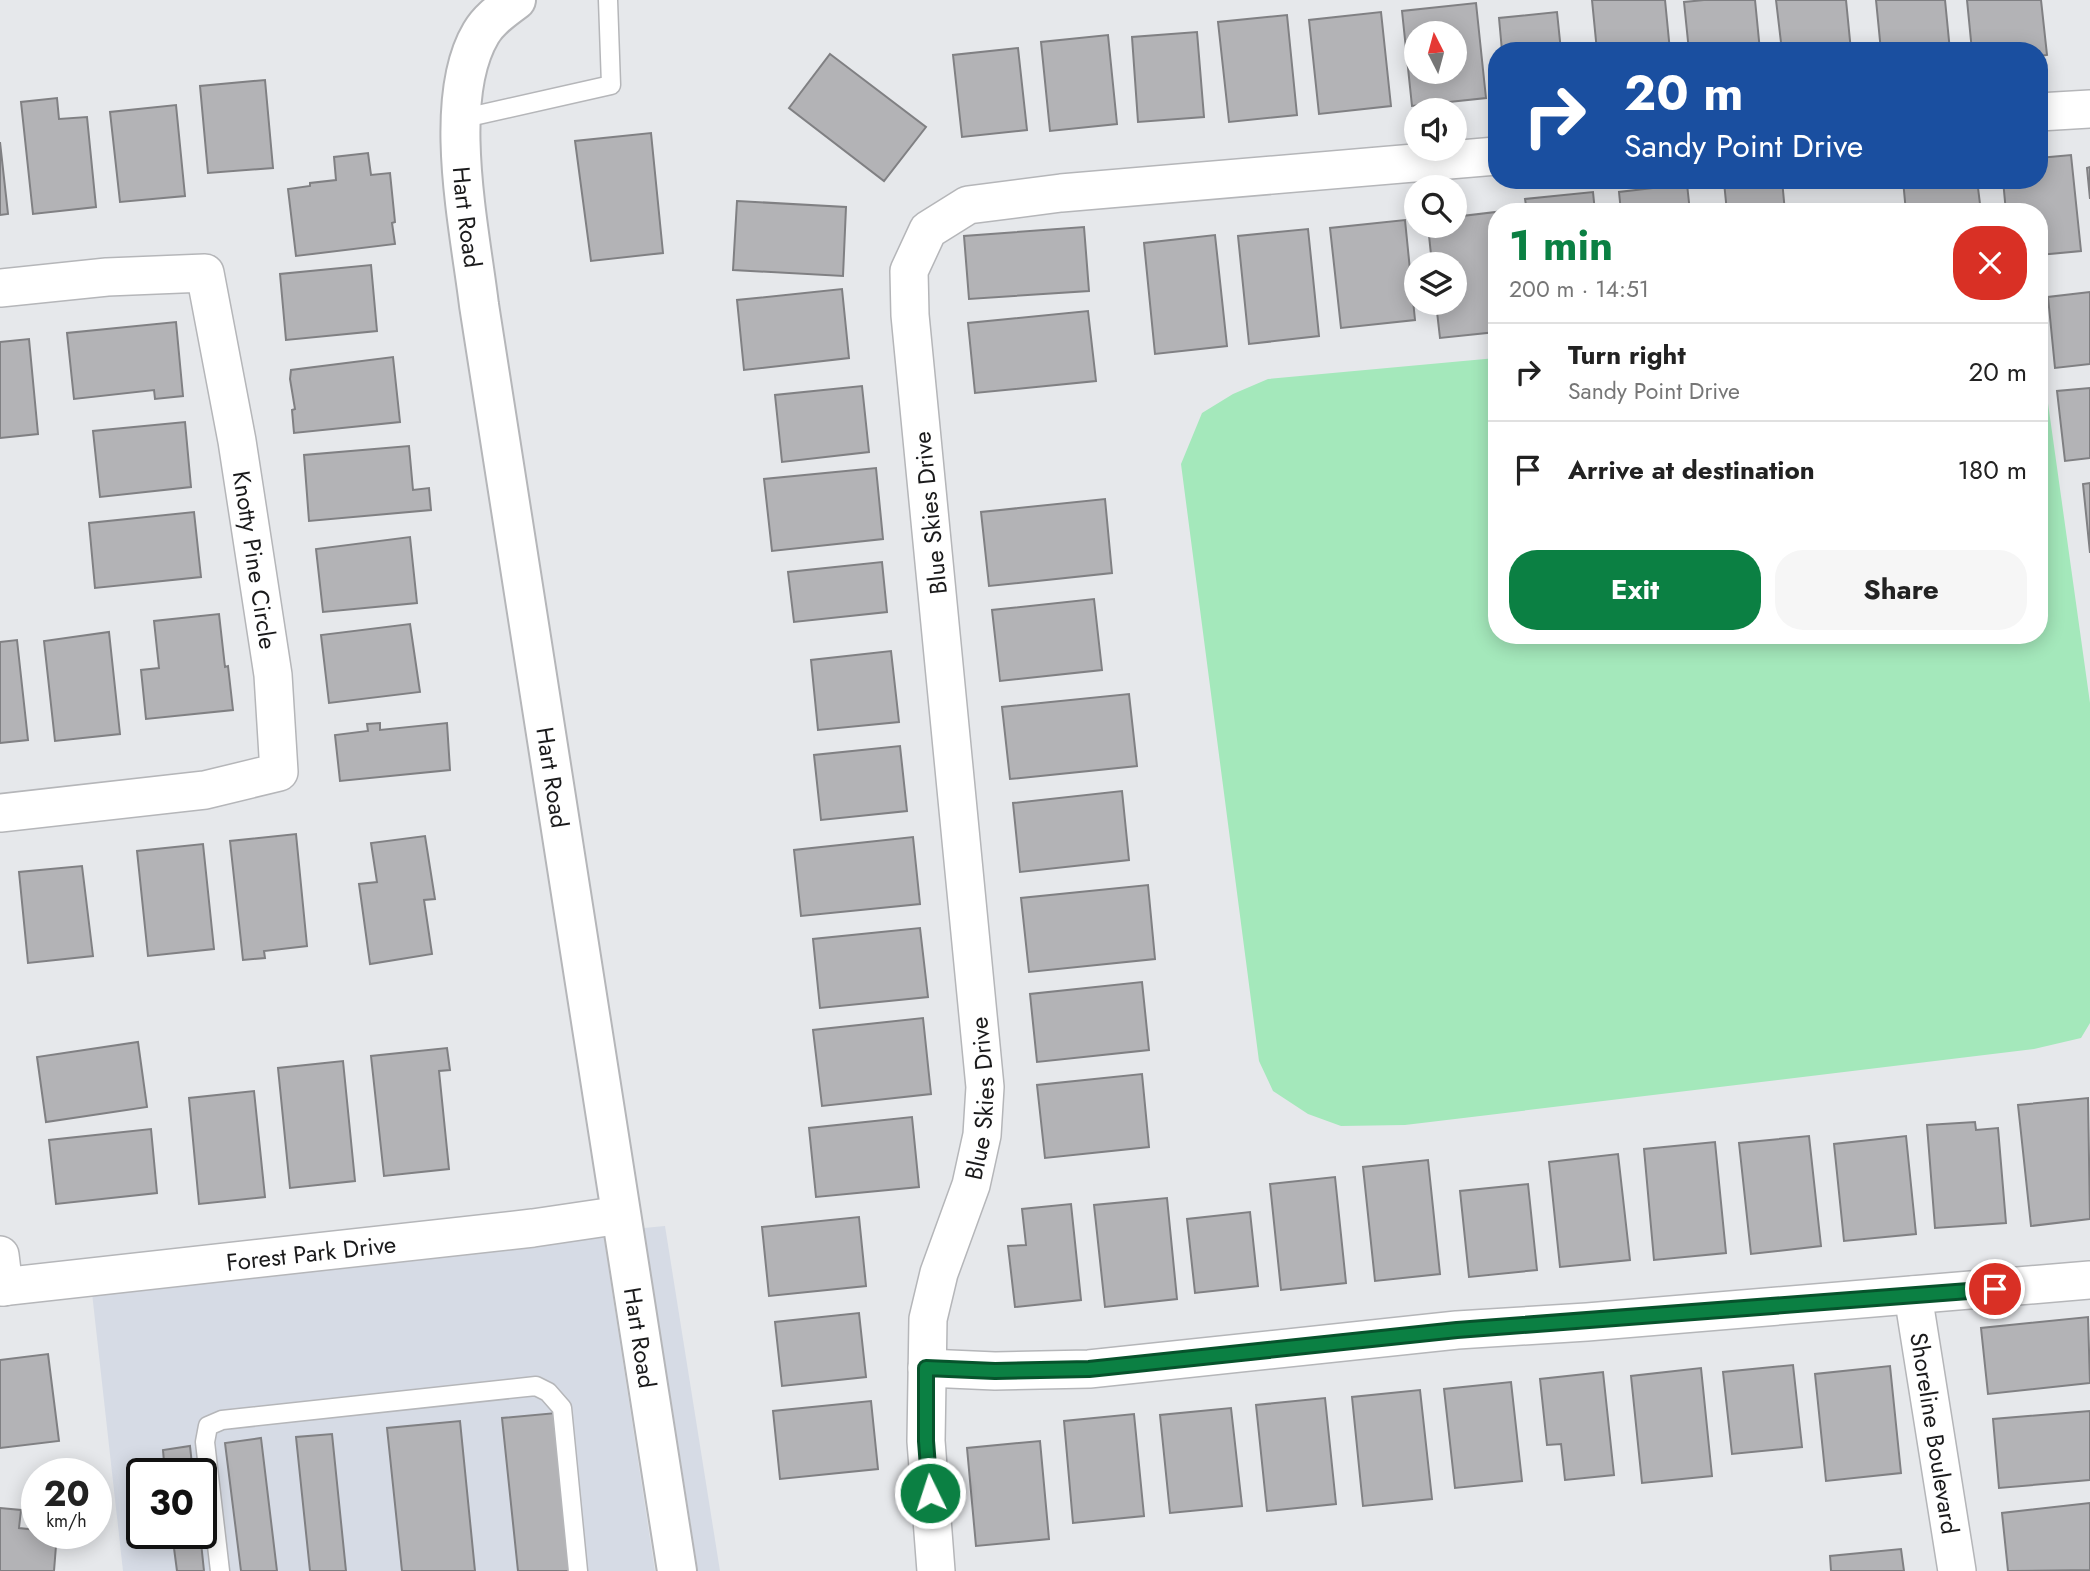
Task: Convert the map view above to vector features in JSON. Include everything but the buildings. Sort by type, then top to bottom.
[{"type":"street","name":"Hart Road","points":[[516,0],[495,16],[481,33],[471,55],[460,100],[460,147],[480,305],[677,1571]]},
{"type":"street","points":[[2048,111],[2090,109]]},
{"type":"street","name":"Blue Skies Drive","points":[[936,1571],[926,1441],[928,1319],[939,1273],[971,1185],[982,1135],[985,1087],[909,271],[928,230],[968,205],[1060,193],[1488,157]]},
{"type":"street","name":"Knotty Pine Circle","points":[[0,288],[107,277],[205,273],[237,441],[273,675],[279,772],[205,790],[0,813]]},
{"type":"street","name":"Forest Park Drive","points":[[1,1276],[533,1228],[621,1215]]},
{"type":"street","points":[[926,1368],[995,1371],[1089,1369],[1457,1330],[2090,1280]]},
{"type":"street","name":"Shoreline Boulevard","points":[[1913,1295],[1957,1571]]},
{"type":"lane","points":[[460,119],[611,85],[608,0]]},
{"type":"lane","points":[[220,1571],[205,1442],[208,1426],[222,1420],[536,1386],[548,1392],[562,1408],[578,1571]]},
{"type":"shaded area","points":[[665,1226],[720,1571],[698,1571],[644,1228]]},
{"type":"shaded area","points":[[603,1232],[655,1571],[123,1571],[91,1284]]},
{"type":"green space","points":[[1488,359],[1488,644],[2048,644],[2048,403],[2090,703],[2090,1023],[2081,1038],[2034,1049],[1405,1125],[1341,1126],[1308,1114],[1273,1091],[1259,1061],[1181,464],[1202,413],[1233,394],[1268,379]]},
{"type":"route","points":[[930,1493],[926,1441],[926,1368],[995,1371],[1089,1369],[1457,1330],[1995,1289]]}]
